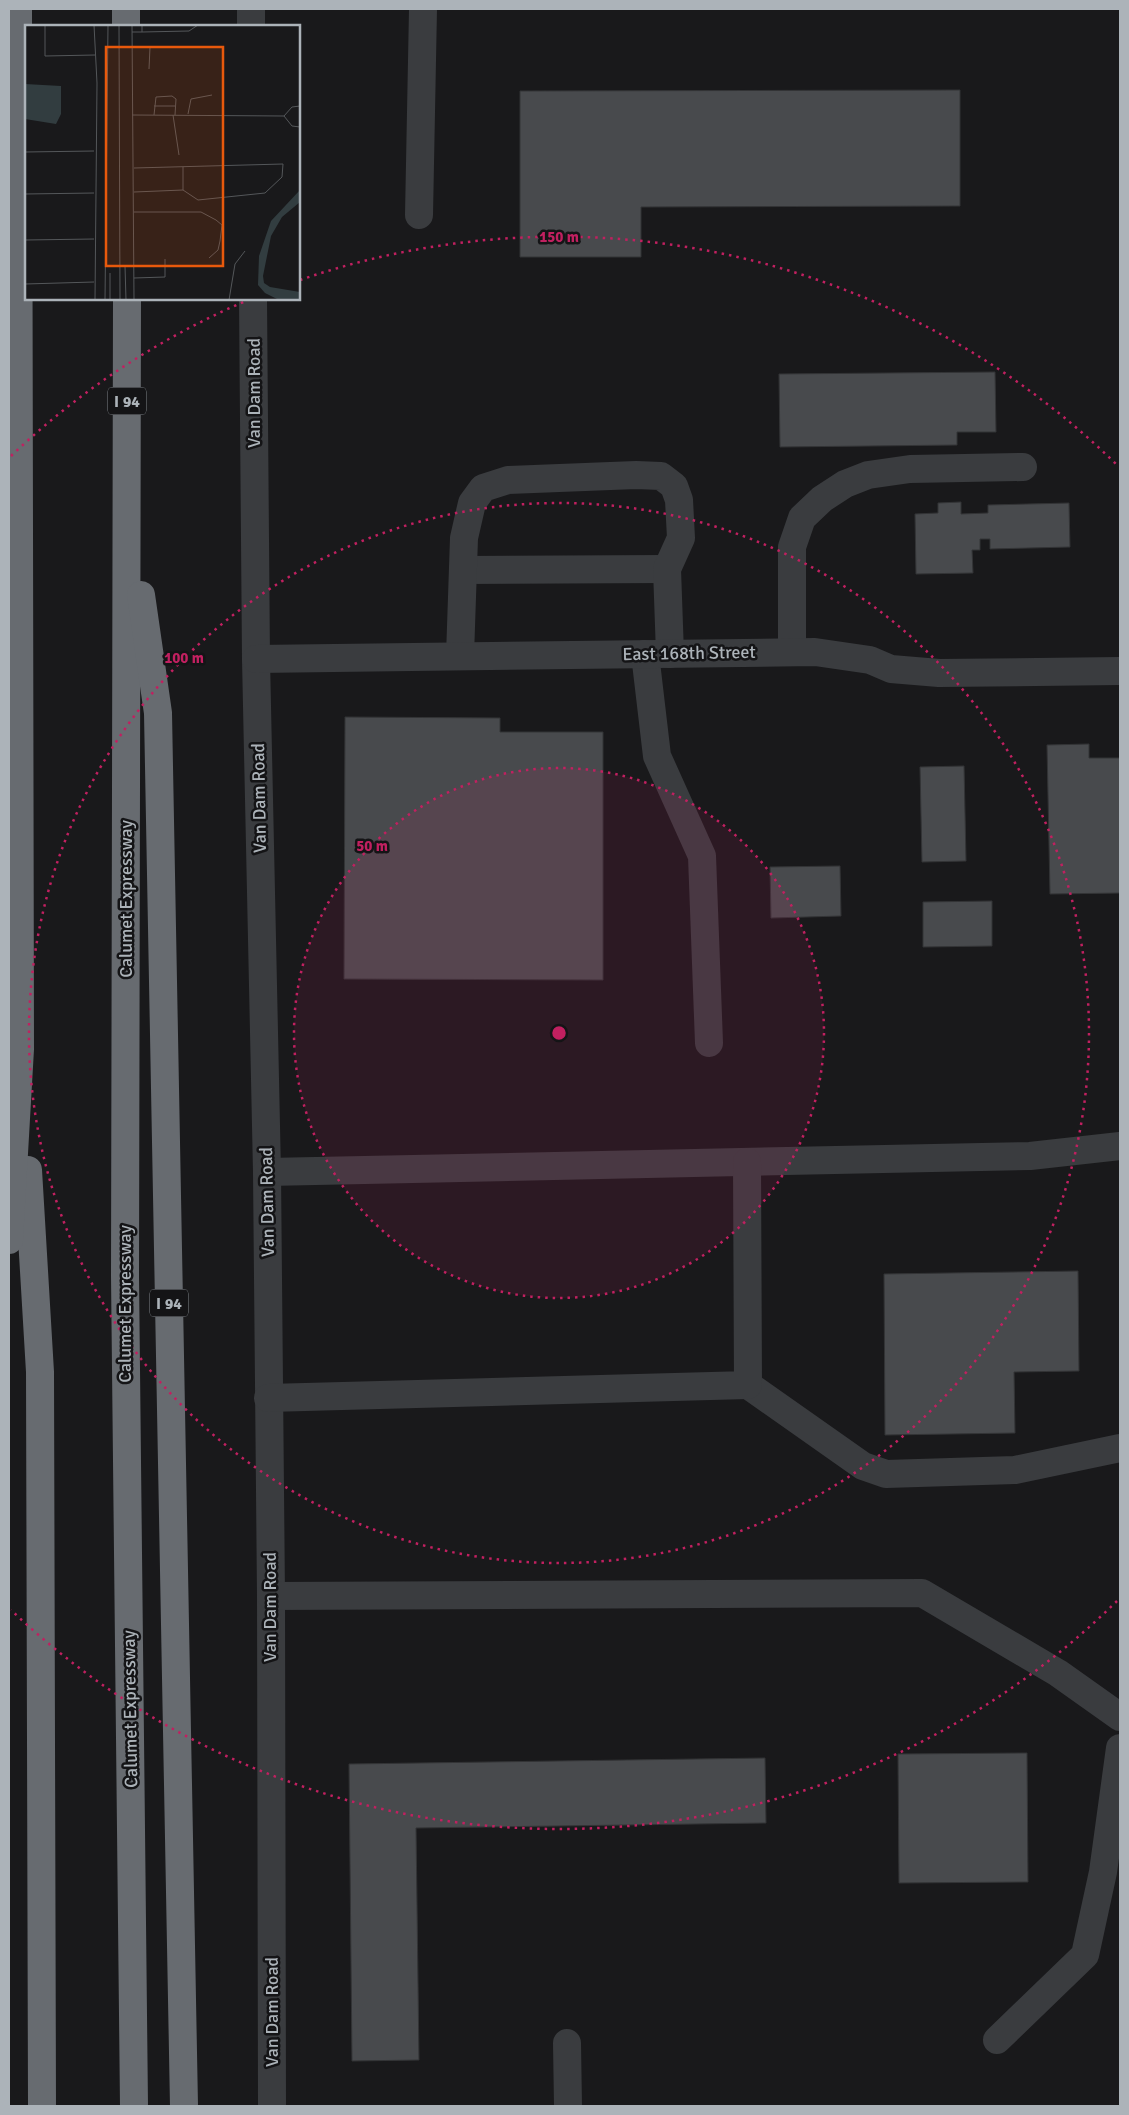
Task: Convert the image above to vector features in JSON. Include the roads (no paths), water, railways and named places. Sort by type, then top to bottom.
[{"type":"highway","points":[[9,1240],[20,1048],[18,9]]},
{"type":"highway","points":[[126,9],[126,25]]},
{"type":"highway","name":"I 94","points":[[127,300],[128,502],[158,713],[184,2106]]},
{"type":"highway","name":"Calumet Expressway","points":[[128,502],[125,1276],[134,2106]]},
{"type":"highway","points":[[20,1048],[40,1372],[42,2106]]},
{"type":"street","points":[[251,9],[251,25]]},
{"type":"street","points":[[419,215],[423,9]]},
{"type":"street","name":"Van Dam Road","points":[[253,300],[256,658],[267,1172],[271,1596],[272,2106]]},
{"type":"street","points":[[792,652],[792,547],[802,518],[822,499],[845,484],[868,475],[910,469],[1023,467]]},
{"type":"street","points":[[460,656],[467,519],[472,503],[482,488],[508,480],[636,475],[661,476],[674,486],[679,500],[681,538],[667,569],[657,654],[657,756],[702,856],[709,1043]]},
{"type":"street","points":[[464,570],[667,569]]},
{"type":"street","name":"East 168th Street","points":[[256,658],[792,652],[844,655],[870,660],[891,668],[938,673],[1120,671]]},
{"type":"street","points":[[267,1172],[1030,1156],[1120,1146]]},
{"type":"street","points":[[746,1162],[748,1385]]},
{"type":"street","points":[[268,1398],[748,1385],[863,1466],[886,1474],[1015,1470],[1120,1448]]},
{"type":"street","points":[[271,1596],[922,1594],[1058,1673],[1120,1717]]},
{"type":"street","points":[[997,2040],[1085,1955],[1103,1872],[1120,1748]]},
{"type":"street","points":[[567,2043],[568,2106]]}]
